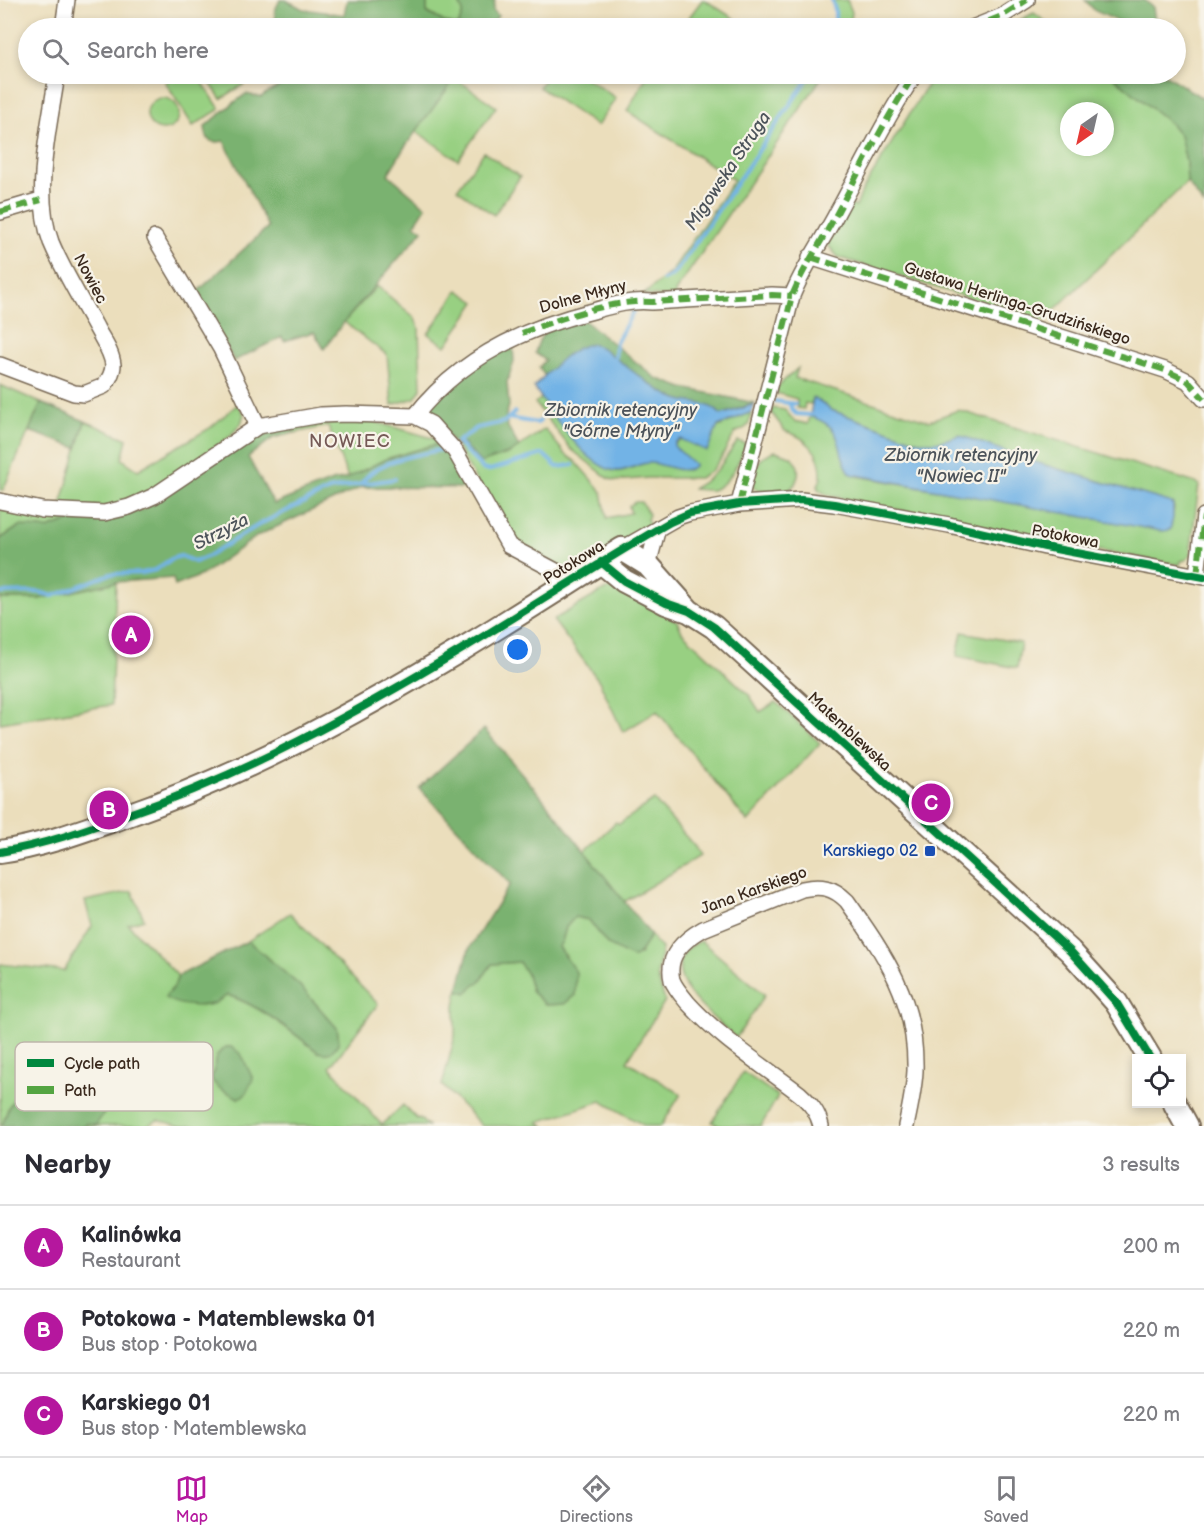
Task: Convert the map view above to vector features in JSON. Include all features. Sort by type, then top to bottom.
[{"type":"street","points":[[64,18],[67,0]]},
{"type":"street","points":[[997,18],[1027,0]]},
{"type":"street","name":"Nowiec","points":[[0,365],[74,393],[84,394],[104,386],[112,370],[113,364],[107,345],[51,242],[45,222],[41,200],[43,170],[56,84]]},
{"type":"street","points":[[739,504],[792,296],[810,257],[909,84]]},
{"type":"street","points":[[0,212],[41,200]]},
{"type":"street","points":[[155,238],[221,350],[258,426]]},
{"type":"street","name":"Gustawa Herlinga-Grudzińskiego","points":[[810,257],[1165,370],[1188,381],[1204,399]]},
{"type":"street","name":"Dolne Młyny","points":[[415,416],[427,400],[480,355],[522,333],[568,317],[633,301],[792,296]]},
{"type":"street","points":[[0,501],[42,510],[104,513],[129,507],[154,496],[258,426],[321,415],[415,416],[430,424],[455,451],[509,546],[556,571],[565,585]]},
{"type":"street","name":"Potokowa","points":[[0,852],[44,844],[179,797],[257,763],[366,705],[465,648],[622,549],[678,517],[690,513],[739,504],[801,500],[834,504],[1200,576]]},
{"type":"street","points":[[1200,576],[1204,516]]},
{"type":"street","points":[[648,566],[658,528]]},
{"type":"street","name":"Matemblewska","points":[[622,549],[648,566],[689,611]]},
{"type":"street","name":"Matemblewska","points":[[601,562],[624,581],[666,603],[689,611],[714,627],[1070,951],[1116,1002],[1147,1054]]},
{"type":"street","name":"Jana Karskiego","points":[[821,1126],[810,1103],[731,1044],[693,1009],[673,982],[671,967],[681,944],[703,929],[792,892],[818,885],[830,888],[847,901],[896,975],[912,1029],[915,1048],[915,1073],[906,1126]]},
{"type":"street","points":[[1177,1108],[1187,1126]]},
{"type":"green space","points":[[280,0],[286,0],[303,9],[344,15],[347,0],[427,0],[427,13],[436,18],[275,18],[275,10]]},
{"type":"green space","points":[[427,0],[458,0],[463,12],[461,18],[437,18],[427,12]]},
{"type":"green space","points":[[458,0],[495,0],[493,10],[498,16],[496,18],[461,18],[463,12]]},
{"type":"green space","points":[[702,0],[705,0],[733,18],[688,18]]},
{"type":"green space","points":[[832,0],[847,0],[852,12],[851,18],[835,18]]},
{"type":"green space","points":[[1085,0],[1144,0],[1153,7],[1155,18],[1111,18],[1095,11]]},
{"type":"green space","points":[[1034,13],[1041,18],[1024,18]]},
{"type":"green space","points":[[166,84],[204,84],[220,109],[193,126]]},
{"type":"green space","points":[[211,84],[244,84],[221,99]]},
{"type":"green space","points":[[283,84],[451,84],[388,174],[426,207],[415,224],[423,230],[344,322],[324,349],[314,332],[284,341],[282,337],[234,361],[197,292],[268,227],[224,141],[212,142],[206,135],[205,126],[246,94],[261,97]]},
{"type":"green space","points":[[451,84],[463,84],[496,107],[458,160],[416,131]]},
{"type":"green space","points":[[541,84],[595,84],[616,98],[597,126],[539,87]]},
{"type":"green space","points":[[642,84],[817,84],[675,292],[675,297],[643,295],[671,272],[734,180],[627,111]]},
{"type":"green space","points":[[928,84],[1122,84],[1171,124],[1180,135],[1186,162],[1187,182],[1043,321],[838,257],[826,243],[851,205],[856,207],[862,191]]},
{"type":"green space","points":[[1122,84],[1180,84],[1204,99],[1204,205],[1187,182],[1186,162],[1180,135],[1171,124]]},
{"type":"green space","points":[[163,98],[174,103],[179,114],[174,125],[163,130],[152,125],[147,114],[152,103]]},
{"type":"green space","points":[[484,152],[520,177],[494,215],[457,189]]},
{"type":"green space","points":[[377,286],[414,317],[419,328],[421,389],[415,398],[392,405],[387,355],[344,322]]},
{"type":"green space","points":[[458,290],[476,302],[446,346],[428,334]]},
{"type":"green space","points":[[585,321],[656,378],[683,388],[755,403],[721,415],[706,405],[683,401],[669,395],[602,348],[593,346],[585,346],[570,353],[545,376],[539,368],[545,360],[535,353],[542,335],[552,326]]},
{"type":"green space","points":[[513,344],[514,362],[507,382],[509,406],[506,415],[507,425],[519,447],[510,453],[481,463],[463,444],[456,446],[430,413],[431,404],[488,356]]},
{"type":"green space","points":[[798,368],[795,378],[929,421],[958,410],[1199,484],[1190,556],[1181,561],[1180,565],[1073,546],[827,495],[818,489],[821,468],[816,453],[800,437],[785,431],[771,412],[772,408],[785,410],[794,421],[808,424],[810,416],[824,421],[834,429],[857,476],[1170,530],[1174,508],[1173,504],[1035,462],[959,435],[937,442],[914,440],[831,410],[813,398],[811,404],[805,403],[804,409],[797,408],[797,399],[776,393],[778,386]]},
{"type":"green space","points":[[0,385],[41,403],[3,490],[0,490]]},
{"type":"green space","points":[[542,398],[573,440],[593,459],[614,471],[651,463],[687,470],[694,467],[673,446],[680,439],[686,441],[752,412],[747,426],[735,433],[711,471],[699,478],[648,478],[616,481],[608,478],[571,449],[535,403]]},
{"type":"green space","points":[[41,403],[85,421],[77,448],[29,431]]},
{"type":"green space","points":[[238,404],[244,414],[241,424],[229,437],[148,496],[104,508],[61,505],[85,421],[127,439],[122,459],[138,470],[210,428]]},
{"type":"green space","points":[[330,419],[372,421],[436,439],[441,443],[386,459],[348,478],[328,426],[294,433],[293,426]]},
{"type":"green space","points":[[293,426],[294,433],[273,438],[248,457],[274,504],[332,481],[348,478],[386,459],[441,443],[470,488],[362,487],[259,535],[202,575],[175,586],[173,578],[116,582],[39,599],[0,599],[0,539],[20,526],[47,529],[69,521],[142,510],[241,444],[261,435]]},
{"type":"green space","points":[[545,429],[565,454],[575,461],[602,492],[607,518],[631,513],[629,506],[635,502],[641,502],[649,514],[647,520],[651,526],[569,574],[565,569],[523,548],[510,538],[456,446],[463,444],[510,453]]},
{"type":"green space","points":[[738,441],[746,444],[738,464],[724,483],[712,490],[692,489],[719,468]]},
{"type":"green space","points":[[775,451],[793,458],[796,462],[798,473],[795,483],[788,490],[780,493],[755,489],[752,478],[756,466],[764,456]]},
{"type":"green space","points":[[0,508],[29,516],[101,516],[69,521],[47,529],[20,526],[0,539]]},
{"type":"green space","points":[[116,582],[111,705],[0,723],[0,599],[39,599]]},
{"type":"green space","points":[[606,589],[617,589],[677,621],[682,632],[750,696],[760,712],[776,702],[820,743],[748,822],[657,711],[623,732],[599,681],[553,620]]},
{"type":"green space","points":[[962,632],[1021,643],[1017,668],[957,656]]},
{"type":"green space","points":[[484,729],[540,795],[651,935],[641,951],[633,958],[608,945],[589,920],[575,917],[566,927],[562,942],[558,947],[576,972],[575,995],[564,1004],[546,1005],[532,992],[527,974],[519,962],[492,964],[480,981],[466,993],[458,990],[469,949],[510,884],[419,788]]},
{"type":"green space","points":[[654,800],[695,847],[700,856],[624,902],[584,852],[616,822],[619,824]]},
{"type":"green space","points":[[132,891],[144,919],[128,924],[178,976],[174,987],[167,994],[197,1004],[211,1003],[227,995],[275,1020],[318,1052],[339,1042],[337,1028],[300,986],[248,941],[290,913],[378,1004],[330,1067],[382,1125],[403,1105],[428,1126],[181,1126],[158,1120],[146,1126],[83,1126],[88,1123],[67,1111],[213,1111],[213,1079],[238,1098],[231,1047],[226,1047],[218,1054],[213,1074],[213,1042],[15,1042],[15,1105],[9,1106],[2,1126],[0,1126],[0,964],[64,971],[92,926],[85,901]]},
{"type":"green space","points":[[575,917],[589,920],[608,945],[640,954],[643,945],[651,935],[662,948],[657,976],[665,1001],[627,1061],[681,1094],[661,1126],[645,1126],[601,1101],[538,1122],[544,1126],[482,1126],[442,1085],[455,1036],[455,1006],[458,990],[466,992],[480,981],[492,964],[519,962],[527,974],[532,992],[546,1005],[564,1004],[575,995],[566,956],[558,947],[562,942],[566,927]]},
{"type":"green space","points":[[248,941],[300,986],[337,1028],[339,1042],[331,1052],[318,1052],[264,1012],[228,995],[215,1003],[203,1005],[182,1004],[165,998],[174,987],[178,976]]},
{"type":"green space","points":[[701,941],[765,995],[736,1038],[706,1012],[687,990],[681,978],[680,966],[683,955],[690,946]]},
{"type":"green space","points":[[226,1047],[231,1047],[241,1054],[253,1079],[245,1095],[238,1098],[213,1081],[216,1057]]},
{"type":"green space","points":[[743,1072],[778,1096],[761,1126],[719,1126],[712,1122]]},
{"type":"green space","points":[[15,1097],[15,1111],[103,1111],[104,1113],[96,1125],[88,1123],[83,1126],[2,1126],[9,1106]]},
{"type":"water","name":"Zbiornik retencyjny \"Górne Młyny\"","points":[[591,344],[602,348],[649,383],[677,399],[706,405],[721,415],[755,404],[752,412],[718,426],[707,451],[680,439],[675,442],[674,446],[694,464],[694,467],[689,469],[649,463],[621,471],[606,468],[594,461],[570,437],[534,387],[567,355]]},
{"type":"water","name":"Zbiornik retencyjny \"Nowiec II\"","points":[[813,398],[831,410],[914,440],[937,442],[959,435],[1035,462],[1169,502],[1173,504],[1170,530],[1161,531],[851,474],[845,465],[836,434],[831,427],[810,416]]},
{"type":"waterway","name":"Migowska Struga","points":[[832,0],[835,18]]},
{"type":"waterway","name":"Migowska Struga","points":[[663,280],[677,270],[804,84]]},
{"type":"waterway","name":"Migowska Struga","points":[[615,358],[616,343],[634,310]]},
{"type":"waterway","name":"Strzyża","points":[[775,401],[795,404]]},
{"type":"waterway","points":[[789,403],[796,414],[810,415]]},
{"type":"waterway","points":[[515,412],[504,422],[477,428],[457,442],[484,470],[543,454],[557,467],[573,465]]},
{"type":"waterway","points":[[508,418],[537,423],[540,421]]},
{"type":"waterway","name":"Strzyża","points":[[0,593],[39,592],[53,596],[110,574],[142,573],[155,570],[173,558],[181,556],[195,562],[260,524],[329,490],[361,484],[376,469],[386,464],[443,449]]},
{"type":"waterway","points":[[361,484],[395,479]]},
{"type":"marked path","points":[[997,18],[1027,0]]},
{"type":"marked path","points":[[739,504],[792,296],[884,124],[908,84]]},
{"type":"marked path","points":[[0,212],[41,200]]},
{"type":"marked path","points":[[810,257],[1165,370],[1188,381],[1204,399]]},
{"type":"marked path","points":[[522,333],[586,311],[620,304],[772,295],[792,296]]},
{"type":"marked path","points":[[1197,575],[1204,516]]},
{"type":"cycle path","points":[[0,852],[48,841],[171,799],[300,740],[382,696],[644,537],[690,513],[739,504],[801,500],[834,504],[1204,577]]},
{"type":"cycle path","points":[[601,562],[624,581],[666,603],[689,611],[714,627],[1070,951],[1116,1002],[1148,1054]]},
{"type":"place","name":"Kalinówka","points":[[131,635]]},
{"type":"place","name":"Karskiego 01","points":[[931,803]]},
{"type":"place","name":"Potokowa - Matemblewska 01","points":[[109,810]]},
{"type":"place","name":"Karskiego 02","points":[[930,851]]},
{"type":"district","name":"NOWIEC","points":[[350,441]]}]
